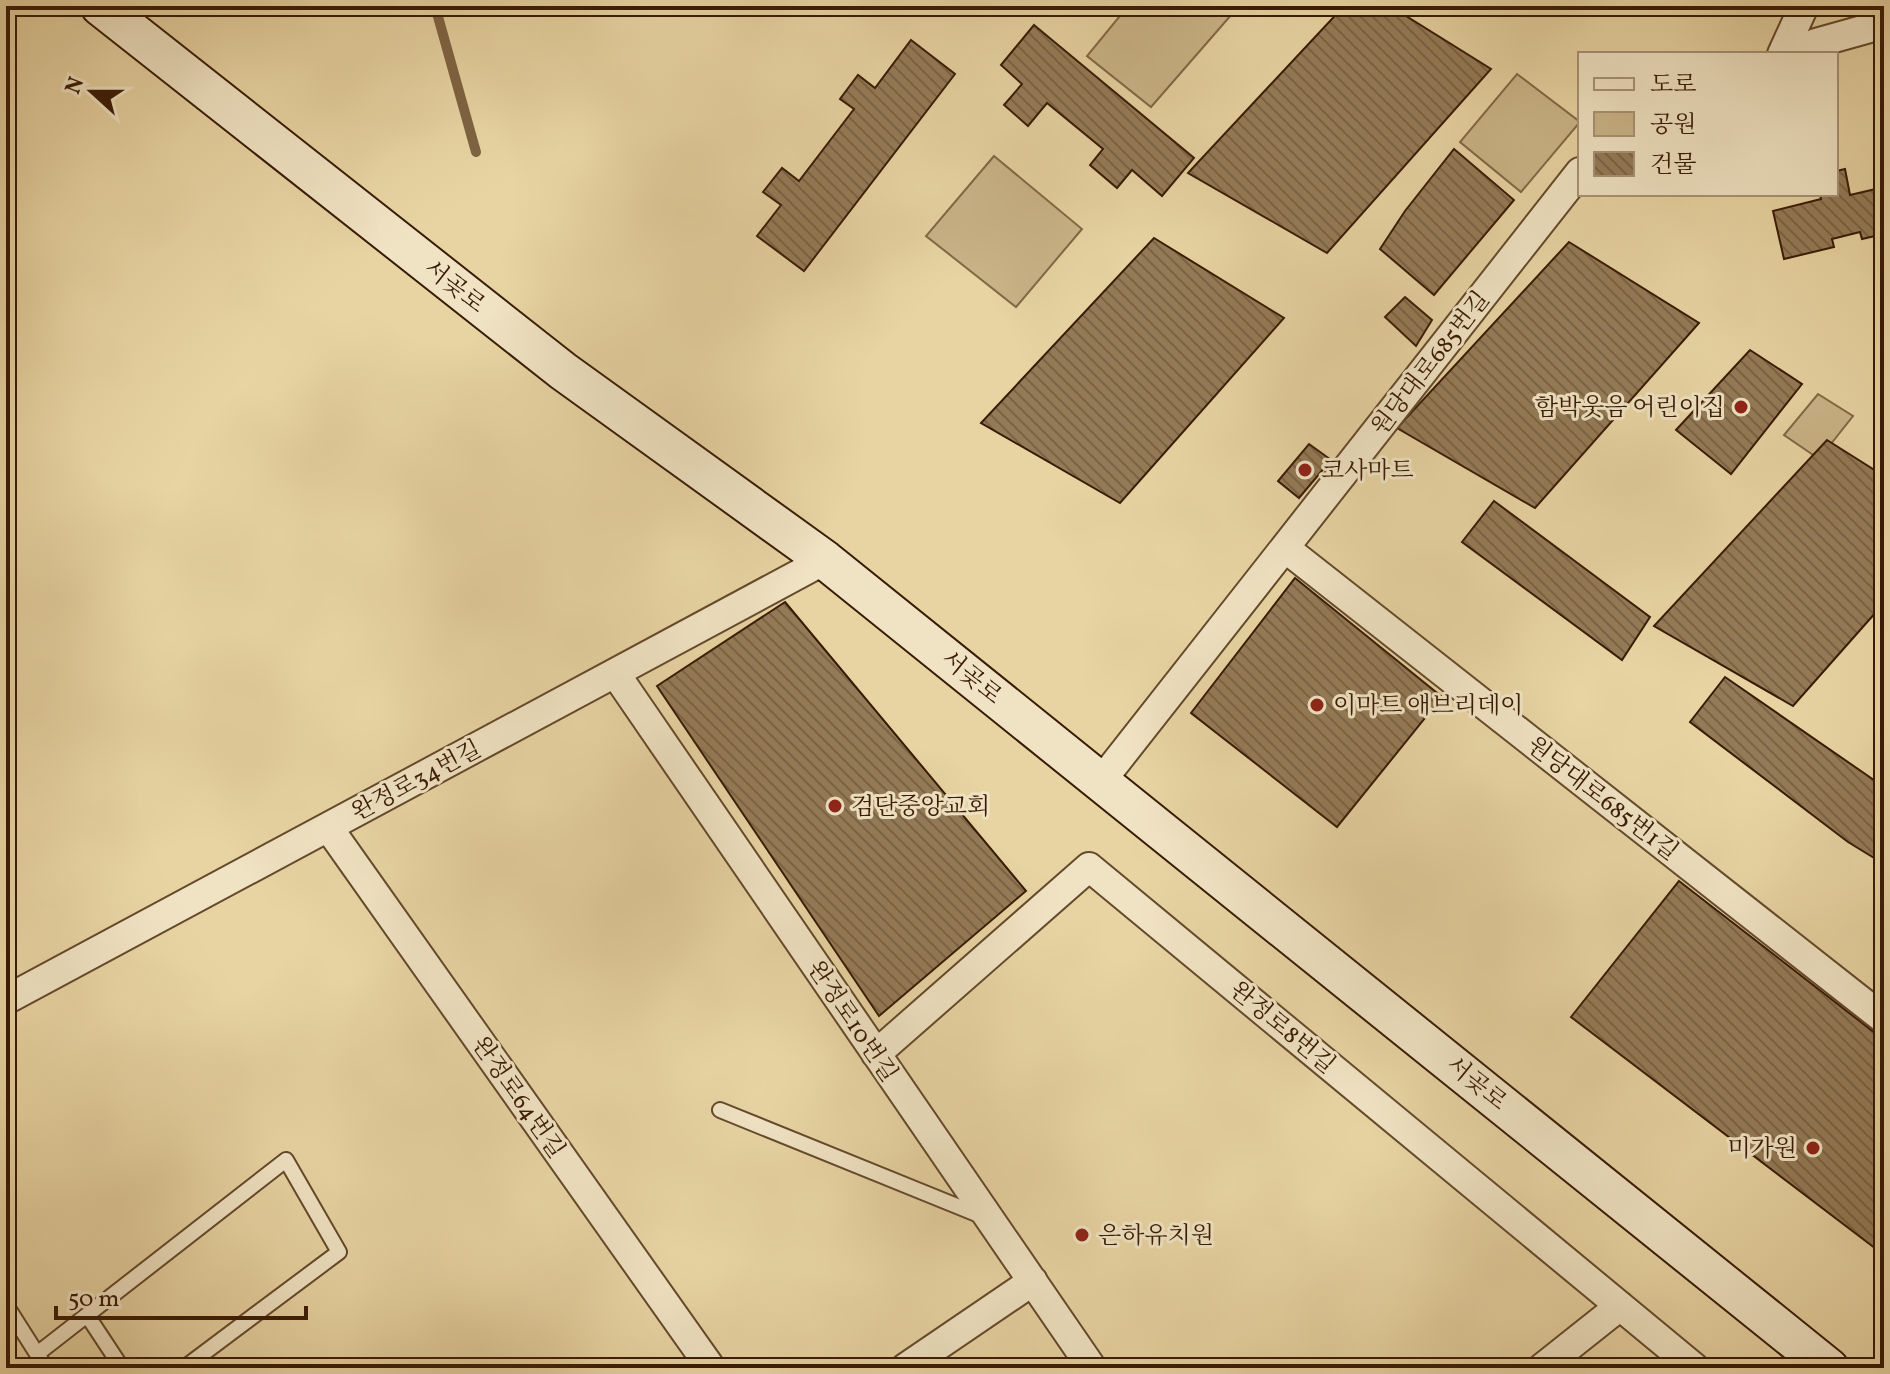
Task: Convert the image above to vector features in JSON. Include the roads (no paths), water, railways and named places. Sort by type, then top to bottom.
[{"type":"main road","name":"서곶로","points":[[100,6],[563,371],[825,560],[1829,1368]]},
{"type":"street","points":[[1783,52],[1804,6]]},
{"type":"street","points":[[1799,52],[1816,43],[1884,24]]},
{"type":"street","name":"원당대로685번길","points":[[1102,780],[1578,175]]},
{"type":"street","name":"원당대로685번1길","points":[[1285,548],[1884,1019]]},
{"type":"street","name":"완정로34번길","points":[[6,1000],[825,560]]},
{"type":"street","name":"완정로10번길","points":[[615,673],[1092,1368]]},
{"type":"street","name":"완정로64번길","points":[[328,827],[711,1368]]},
{"type":"street","name":"완정로8번길","points":[[876,1054],[1089,867],[1695,1368]]},
{"type":"street","points":[[905,1368],[1033,1281]]},
{"type":"street","points":[[1542,1368],[1620,1306]]},
{"type":"lane","points":[[720,1110],[988,1219]]},
{"type":"lane","points":[[37,1354],[286,1160],[339,1252],[184,1368]]},
{"type":"lane","points":[[6,1305],[46,1368]]},
{"type":"lane","points":[[87,1315],[122,1368]]},
{"type":"waterway","points":[[435,6],[476,152]]},
{"type":"place","name":"함박웃음 어린이집","points":[[1741,407]]},
{"type":"place","name":"코사마트","points":[[1305,470]]},
{"type":"place","name":"이마트 애브리데이","points":[[1317,705]]},
{"type":"place","name":"검단중앙교회","points":[[835,806]]},
{"type":"place","name":"미가원","points":[[1813,1148]]},
{"type":"place","name":"은하유치원","points":[[1082,1235]]}]
